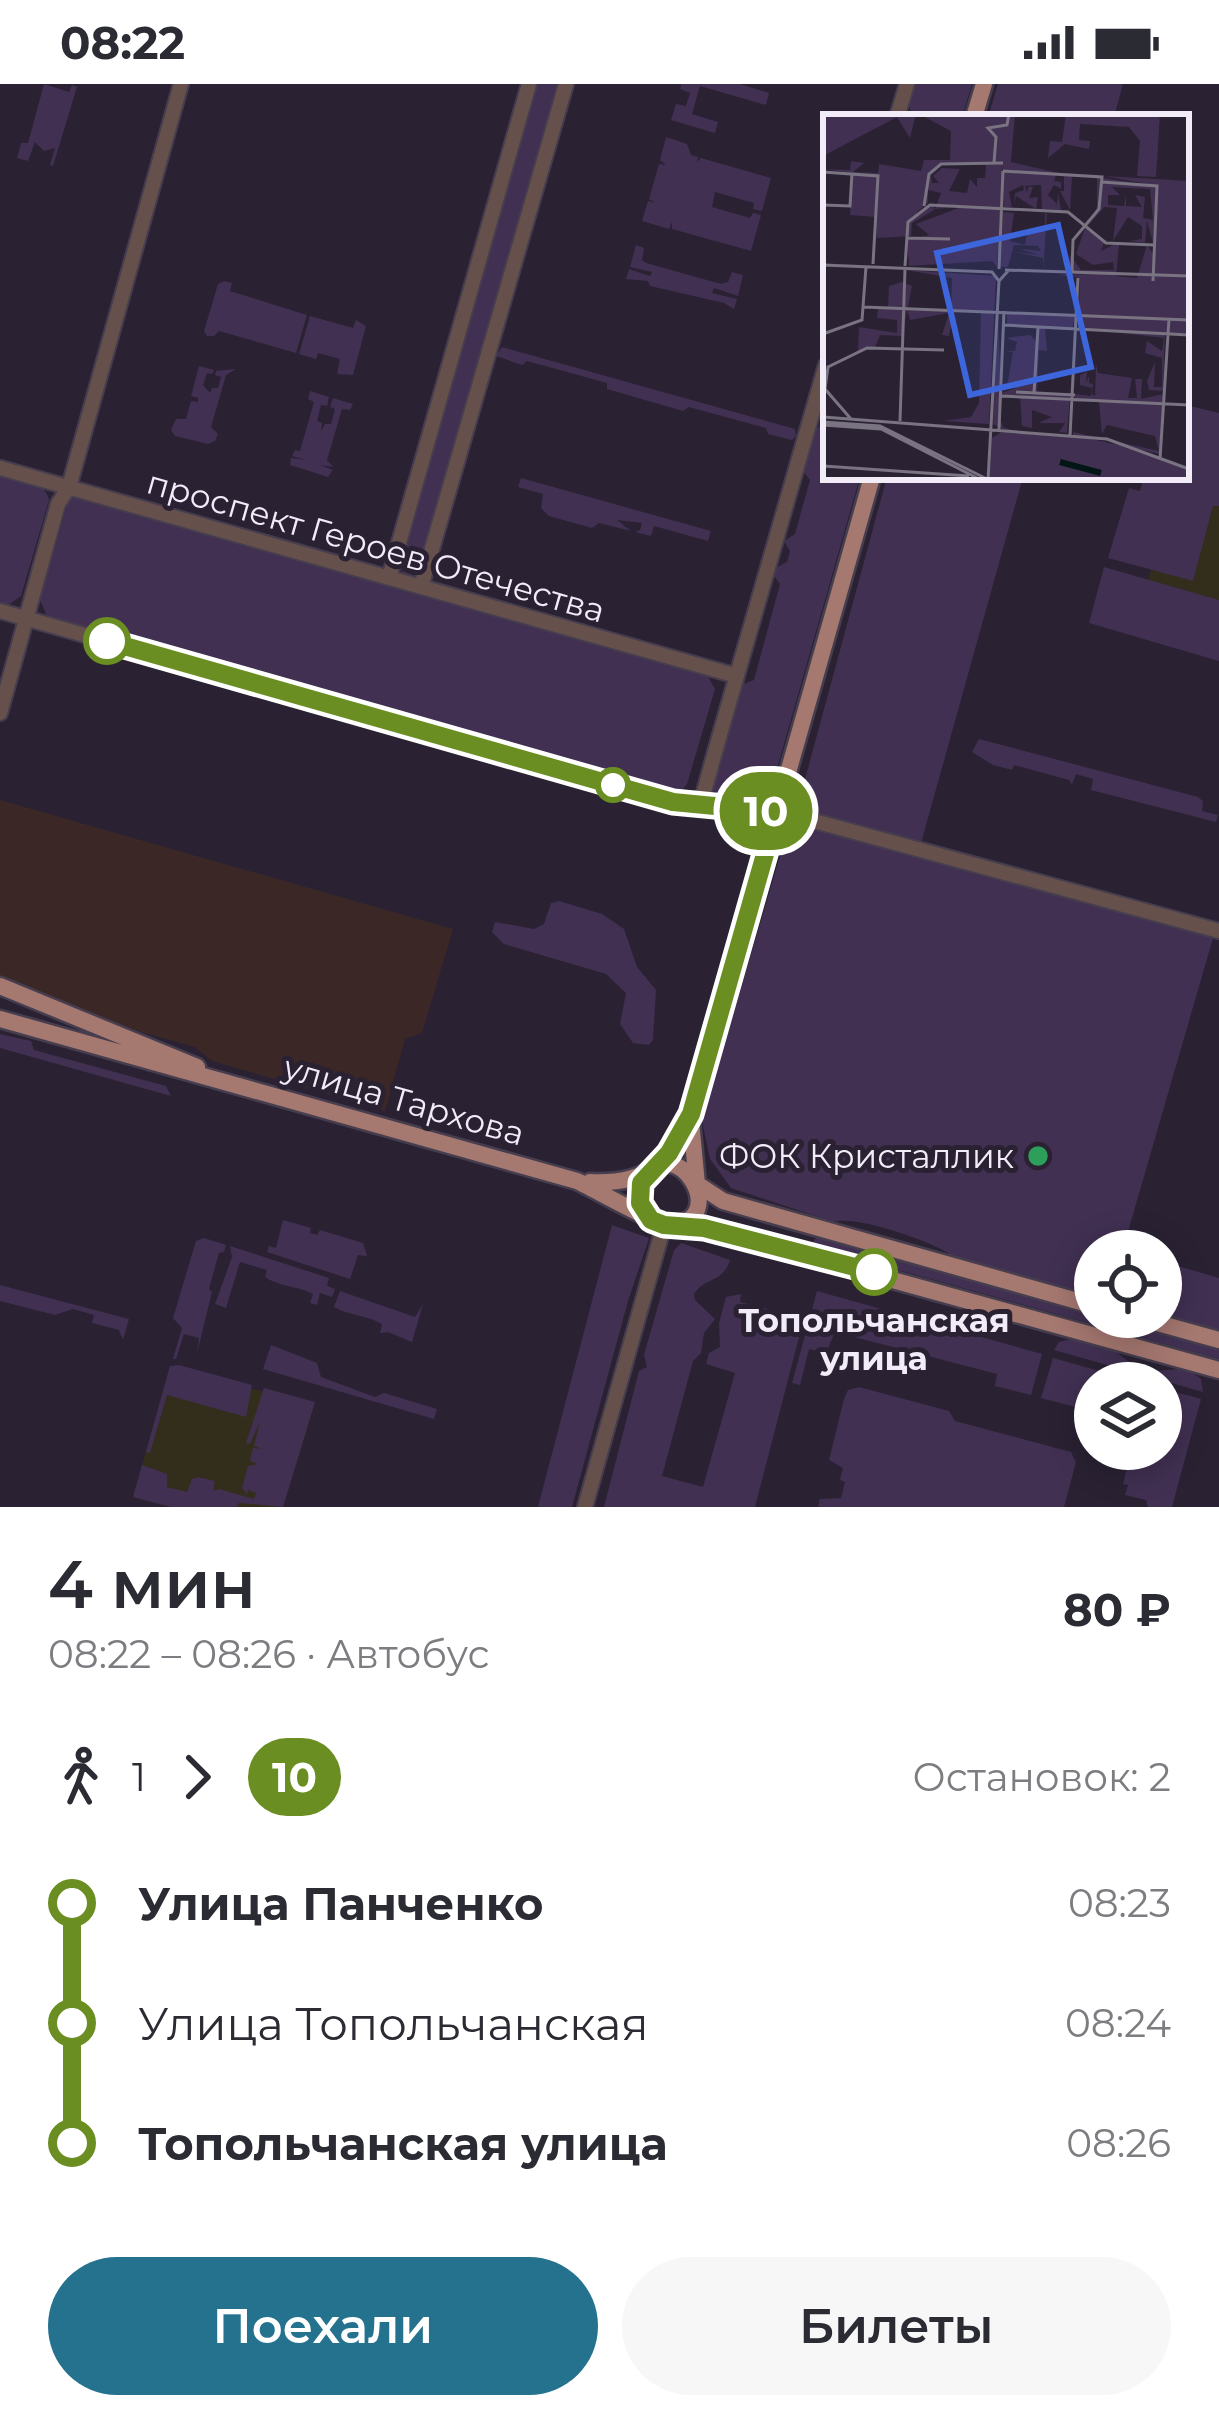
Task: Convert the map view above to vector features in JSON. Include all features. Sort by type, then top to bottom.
[{"type":"main road","points":[[975,114],[984,84]]},
{"type":"main road","points":[[871,480],[691,1114],[669,1153],[641,1183],[639,1197],[646,1215],[669,1225],[704,1228],[802,1253],[1219,1370]]},
{"type":"main road","name":"улица Тархова","points":[[0,986],[178,1057],[213,1076]]},
{"type":"main road","name":"улица Тархова","points":[[0,1019],[577,1181],[646,1215]]},
{"type":"main road","points":[[669,1225],[695,1210],[691,1114]]},
{"type":"main road","points":[[650,1172],[676,1166],[734,1206],[1074,1300]]},
{"type":"main road","name":"улица Тархова","points":[[577,1181],[618,1183],[650,1172]]},
{"type":"main road","points":[[802,1253],[810,1227]]},
{"type":"main road","points":[[1182,1330],[1219,1340]]},
{"type":"street","points":[[0,713],[182,84]]},
{"type":"street","points":[[389,578],[529,84]]},
{"type":"street","points":[[421,587],[566,84]]},
{"type":"street","points":[[898,114],[907,84]]},
{"type":"street","points":[[706,807],[704,792],[823,375]]},
{"type":"street","name":"проспект Героев Отечества","points":[[0,467],[737,676]]},
{"type":"street","points":[[0,611],[673,802],[777,812],[1219,931]]},
{"type":"street","points":[[585,1507],[669,1225]]},
{"type":"shaded area","points":[[44,84],[69,92],[72,85],[77,87],[53,166],[55,148],[44,151],[35,142],[28,161],[17,158],[21,143],[28,143]]},
{"type":"shaded area","points":[[535,84],[560,84],[422,565],[405,574],[398,566]]},
{"type":"shaded area","points":[[681,84],[740,84],[769,93],[766,105],[700,86],[692,114],[718,122],[715,133],[671,120],[676,104],[686,106],[690,93],[680,89]]},
{"type":"shaded area","points":[[913,84],[972,84],[963,114],[911,114],[908,102]]},
{"type":"shaded area","points":[[998,84],[1123,84],[1115,114],[989,114]]},
{"type":"shaded area","points":[[666,137],[687,144],[697,162],[701,158],[771,178],[762,211],[753,209],[754,203],[715,192],[712,207],[750,218],[753,213],[761,215],[751,251],[672,229],[672,222],[669,229],[642,221],[648,201],[655,203],[649,199],[659,164],[666,165],[660,160]]},
{"type":"shaded area","points":[[636,245],[644,248],[646,263],[721,284],[728,282],[732,272],[743,275],[738,296],[714,288],[712,293],[737,299],[734,309],[650,286],[648,281],[626,279],[629,269],[650,276],[652,272],[630,267]]},
{"type":"shaded area","points":[[232,283],[230,291],[307,315],[296,353],[219,331],[207,336],[204,331],[218,284]]},
{"type":"shaded area","points":[[310,316],[353,328],[356,320],[366,326],[353,375],[337,374],[340,359],[299,354]]},
{"type":"shaded area","points":[[502,347],[795,429],[796,436],[792,440],[768,434],[766,428],[689,407],[683,411],[527,361],[522,365],[496,356]]},
{"type":"shaded area","points":[[199,366],[214,370],[207,373],[203,385],[210,393],[218,388],[221,377],[216,371],[236,369],[226,375],[211,427],[218,434],[208,444],[175,436],[171,430],[176,419],[186,419],[191,401],[198,402],[191,396]]},
{"type":"shaded area","points":[[310,391],[329,397],[317,421],[322,423],[321,431],[331,424],[333,398],[353,404],[350,410],[342,409],[327,460],[333,467],[320,465],[333,470],[328,477],[290,465],[291,458],[306,460],[292,456],[300,451],[314,402],[308,399]]},
{"type":"shaded area","points":[[1189,406],[1219,413],[1219,506],[1213,506],[1193,581],[1108,558],[1129,488],[1140,491],[1143,480],[1189,480]]},
{"type":"shaded area","points":[[823,423],[823,480],[859,480],[770,793],[758,803],[719,799],[712,787],[743,684],[754,680],[780,584],[774,576],[777,567],[787,562],[790,551],[784,541],[795,534],[810,480],[803,471],[816,429]]},
{"type":"shaded area","points":[[1219,465],[1219,646],[1136,623],[1176,480],[1189,480],[1189,474]]},
{"type":"shaded area","points":[[0,473],[36,484],[49,500],[21,596],[7,606],[0,604]]},
{"type":"shaded area","points":[[521,478],[711,531],[708,541],[654,526],[651,536],[635,532],[642,523],[617,520],[631,531],[599,523],[592,528],[549,516],[541,508],[543,494],[518,487]]},
{"type":"shaded area","points":[[886,480],[1022,480],[921,843],[798,805]]},
{"type":"shaded area","points":[[82,495],[706,673],[715,689],[687,784],[680,793],[671,794],[47,616],[40,600],[68,503]]},
{"type":"shaded area","points":[[1104,567],[1219,600],[1219,661],[1089,623]]},
{"type":"shaded area","points":[[979,739],[1198,797],[1203,801],[1202,811],[1218,815],[1216,822],[1091,790],[1093,779],[1076,774],[1072,785],[1069,780],[1014,765],[1012,770],[993,765],[972,752]]},
{"type":"shaded area","points":[[0,800],[453,929],[422,1033],[405,1039],[385,1111],[212,1061],[195,1047],[0,983]]},
{"type":"shaded area","points":[[797,821],[1213,938],[1128,1230],[1074,1230],[1074,1291],[954,1257],[895,1231],[860,1222],[834,1222],[731,1188],[710,1159],[702,1121],[788,829]]},
{"type":"shaded area","points":[[559,901],[602,914],[624,929],[637,967],[656,990],[649,1045],[633,1043],[620,1024],[626,993],[606,974],[504,944],[492,932],[495,922],[534,929],[544,924],[551,903]]},
{"type":"shaded area","points":[[0,1034],[31,1041],[34,1050],[166,1086],[171,1096],[0,1048]]},
{"type":"shaded area","points":[[283,1220],[311,1228],[310,1233],[317,1235],[320,1230],[363,1243],[367,1256],[358,1255],[350,1279],[267,1252],[269,1246],[276,1248]]},
{"type":"shaded area","points":[[612,1225],[649,1238],[572,1507],[538,1507]]},
{"type":"shaded area","points":[[204,1238],[226,1245],[219,1253],[209,1289],[197,1353],[199,1338],[184,1334],[173,1359],[182,1328],[173,1318],[196,1241]]},
{"type":"shaded area","points":[[816,1238],[1074,1309],[1074,1319],[815,1247]]},
{"type":"shaded area","points":[[681,1243],[730,1260],[723,1273],[694,1294],[715,1319],[693,1361],[662,1476],[703,1487],[735,1373],[706,1364],[709,1353],[720,1347],[719,1323],[726,1297],[741,1294],[740,1302],[804,1318],[755,1507],[604,1507],[639,1371],[647,1367],[644,1355],[674,1250]]},
{"type":"shaded area","points":[[230,1246],[329,1278],[327,1286],[335,1289],[332,1297],[320,1293],[317,1305],[310,1303],[313,1294],[270,1280],[265,1277],[267,1270],[240,1262],[226,1308],[215,1304],[232,1257]]},
{"type":"shaded area","points":[[1182,1267],[1219,1278],[1219,1331],[1182,1321]]},
{"type":"shaded area","points":[[0,1285],[129,1319],[123,1340],[119,1330],[92,1323],[94,1315],[73,1309],[55,1315],[0,1301]]},
{"type":"shaded area","points":[[340,1291],[415,1317],[423,1304],[412,1342],[380,1333],[382,1324],[334,1307]]},
{"type":"shaded area","points":[[817,1291],[1042,1354],[1031,1395],[995,1386],[997,1374],[835,1332],[826,1353],[809,1349],[800,1385],[792,1383]]},
{"type":"shaded area","points":[[1143,1338],[1179,1338],[1219,1349],[1219,1359]]},
{"type":"shaded area","points":[[1070,1339],[1100,1345],[1130,1362],[1097,1362],[1054,1350],[1059,1342]]},
{"type":"shaded area","points":[[271,1345],[317,1363],[321,1377],[375,1397],[384,1393],[437,1409],[434,1419],[263,1369]]},
{"type":"shaded area","points":[[1053,1358],[1074,1364],[1074,1407],[1041,1398]]},
{"type":"shaded area","points":[[170,1366],[314,1406],[283,1507],[171,1507],[133,1497]]},
{"type":"shaded area","points":[[170,1366],[252,1385],[246,1417],[167,1395],[150,1453],[146,1452]]},
{"type":"shaded area","points":[[1182,1370],[1201,1379],[1203,1392],[1182,1386]]},
{"type":"shaded area","points":[[859,1387],[949,1411],[955,1421],[1071,1452],[1074,1470],[1064,1507],[818,1507],[820,1499],[841,1498],[843,1468],[829,1460],[848,1390]]},
{"type":"shaded area","points":[[264,1388],[315,1402],[283,1507],[239,1503],[237,1507],[171,1507],[133,1497],[142,1465],[167,1474],[167,1487],[187,1492],[192,1479],[198,1477],[215,1481],[213,1491],[254,1499],[256,1493],[248,1490],[247,1494],[242,1488],[248,1466],[258,1464],[250,1461],[253,1448],[262,1449],[254,1446],[260,1421],[250,1444],[246,1443]]},
{"type":"shaded area","points":[[1182,1394],[1201,1399],[1182,1470]]},
{"type":"shaded area","points":[[1127,1470],[1182,1470],[1172,1507],[1148,1507],[1146,1500],[1125,1495],[1128,1485],[1123,1484]]},
{"type":"bus line","name":"10","points":[[107,641],[673,802],[777,812],[691,1114],[669,1153],[645,1177],[640,1203],[646,1215],[659,1224],[704,1228],[874,1272]]},
{"type":"place","name":"ФОК Кристаллик","points":[[1038,1156]]},
{"type":"place","name":"Топольчанская улица","points":[[874,1272]]}]
